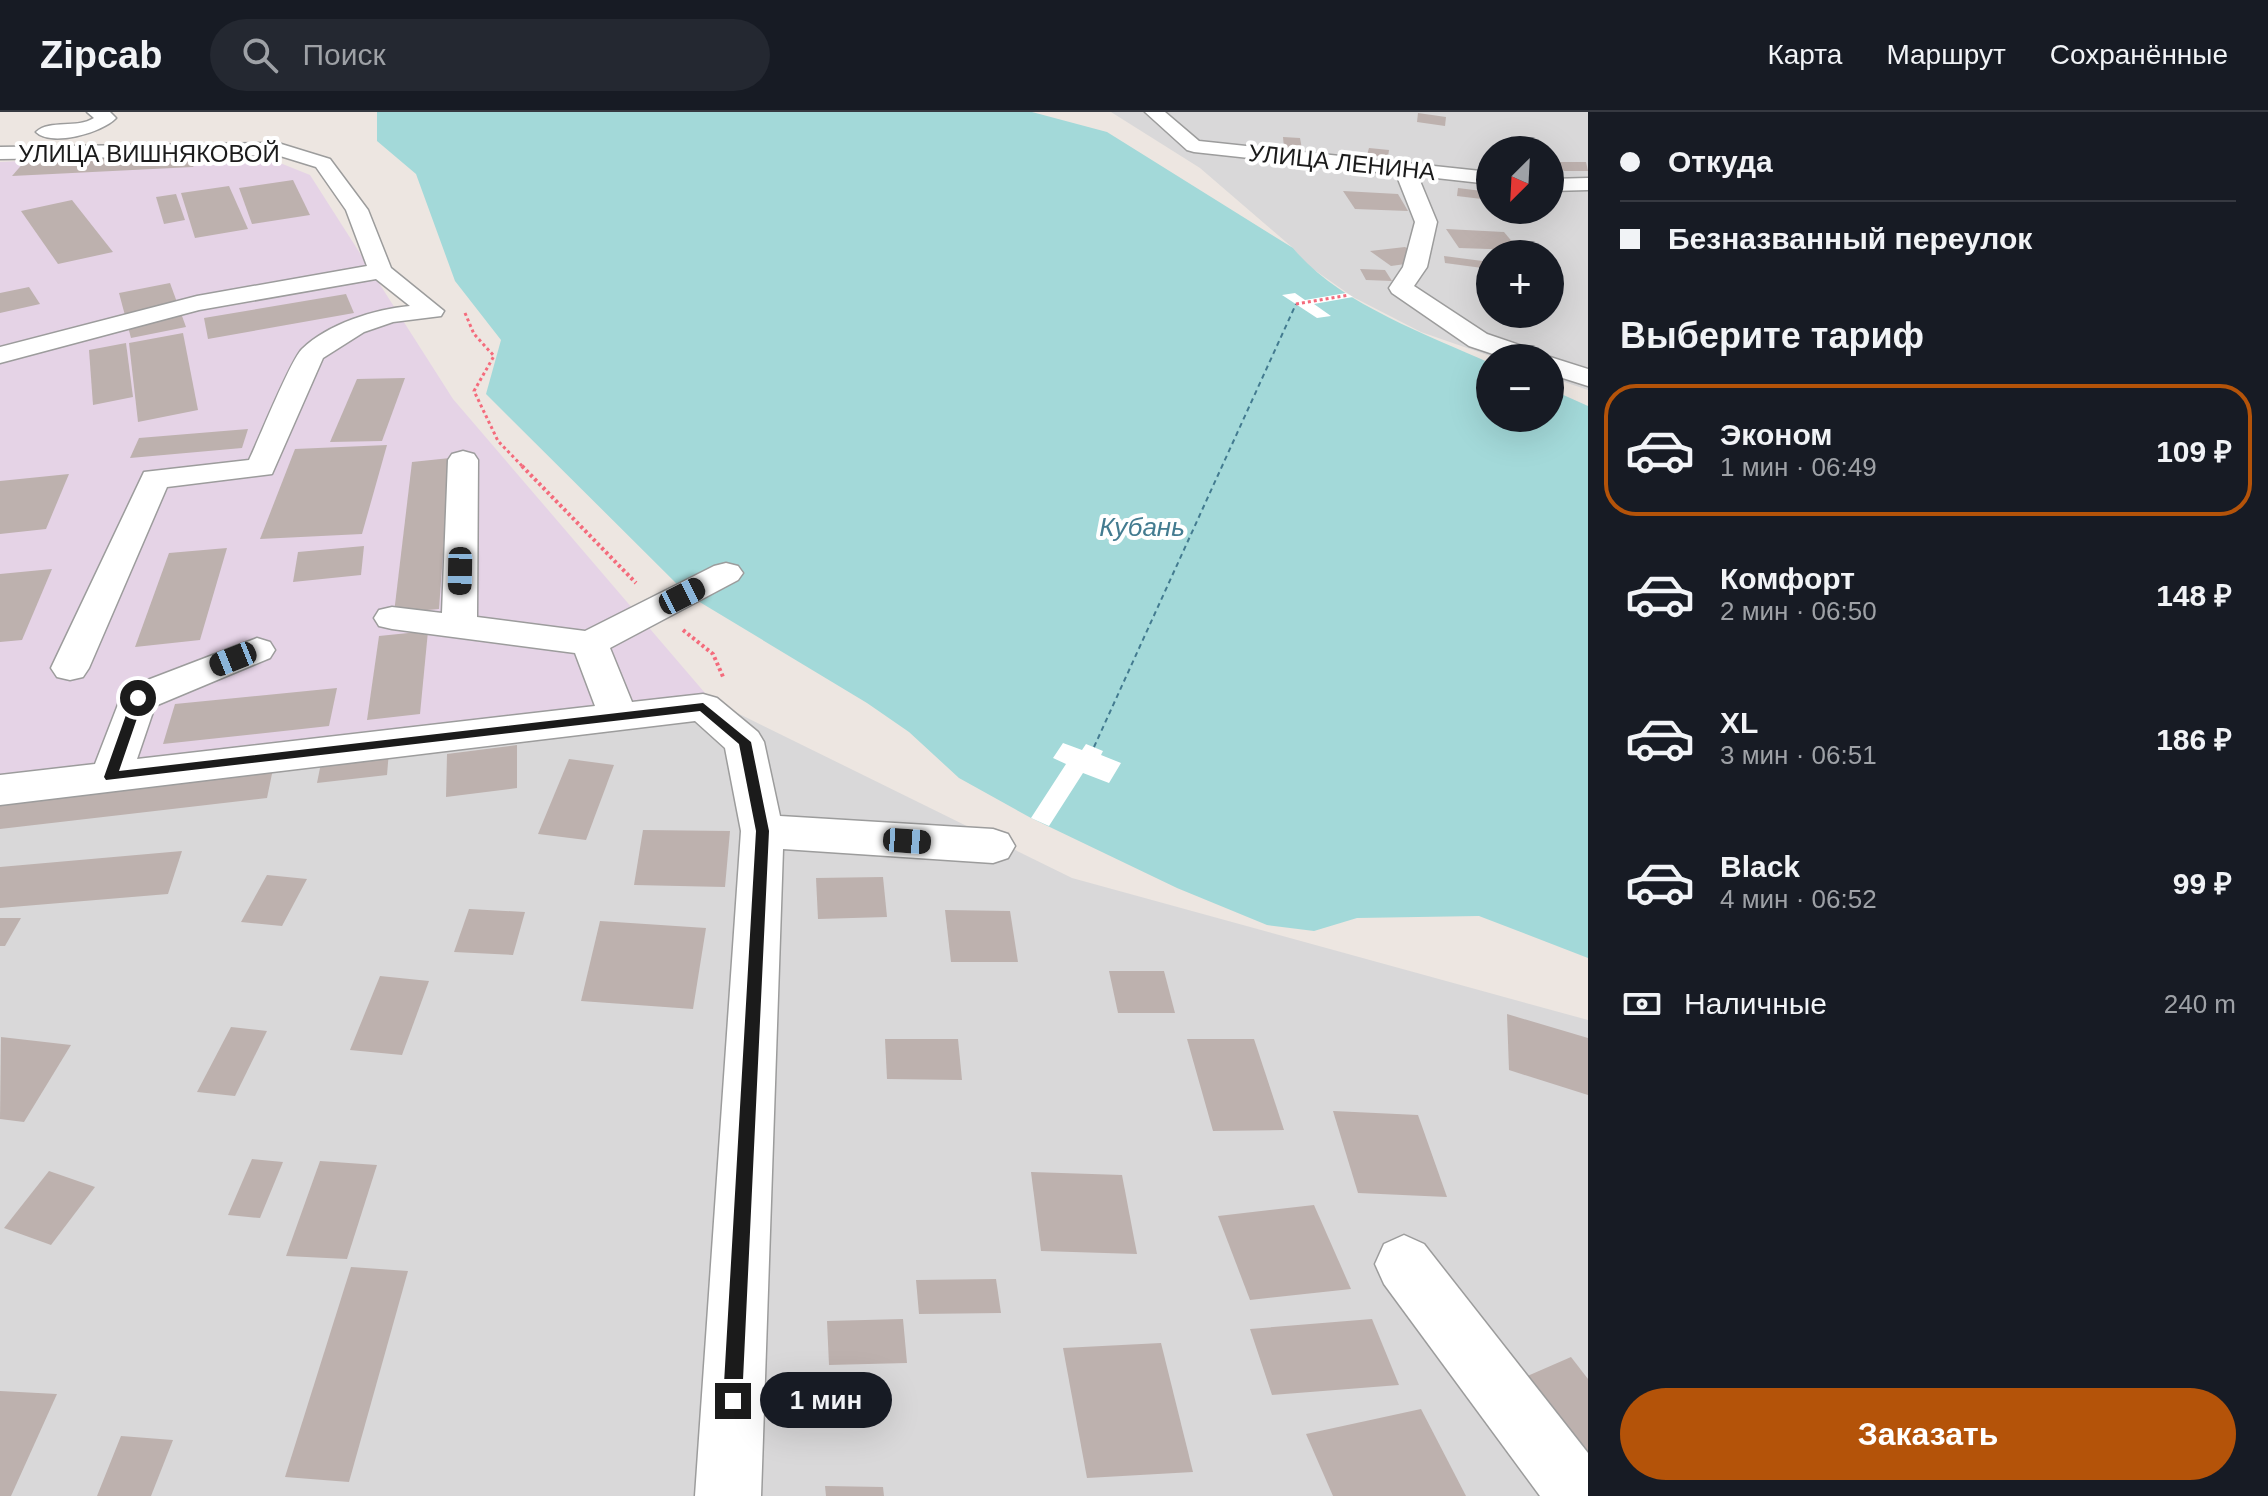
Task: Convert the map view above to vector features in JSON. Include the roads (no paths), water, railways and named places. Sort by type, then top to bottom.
[{"type":"street","points":[[0,136],[89,129],[107,118],[96,112]]},
{"type":"street","name":"УЛИЦА ЛЕНИНА","points":[[1154,112],[1194,146],[1476,176]]},
{"type":"street","name":"УЛИЦА ВИШНЯКОВОЙ","points":[[0,153],[278,149],[323,163],[357,210],[381,271]]},
{"type":"street","points":[[1404,168],[1426,222],[1415,267],[1401,288],[1478,340],[1490,344]]},
{"type":"street","points":[[1564,185],[1588,184]]},
{"type":"street","points":[[0,355],[197,303],[381,271],[432,311],[389,315],[355,327],[312,354],[261,468],[155,479],[70,668]]},
{"type":"street","points":[[1564,370],[1588,378]]},
{"type":"street","points":[[459,626],[463,460]]},
{"type":"street","points":[[392,618],[590,643],[726,573]]},
{"type":"street","points":[[590,643],[619,717]]},
{"type":"street","points":[[111,777],[138,698],[257,650]]},
{"type":"street","points":[[0,790],[703,707],[744,742],[762,831],[728,1496]]},
{"type":"street","points":[[762,831],[993,846]]},
{"type":"street","points":[[1404,1264],[1580,1496]]},
{"type":"water","name":"Кубань","points":[[377,112],[1032,112],[1107,132],[1293,248],[1312,268],[1358,301],[1476,357],[1476,432],[1564,432],[1564,395],[1588,406],[1588,958],[1479,916],[1357,918],[1314,931],[1267,925],[1177,888],[1031,818],[959,778],[909,732],[867,703],[688,595],[486,394],[501,340],[455,281],[416,174],[377,141]]}]
